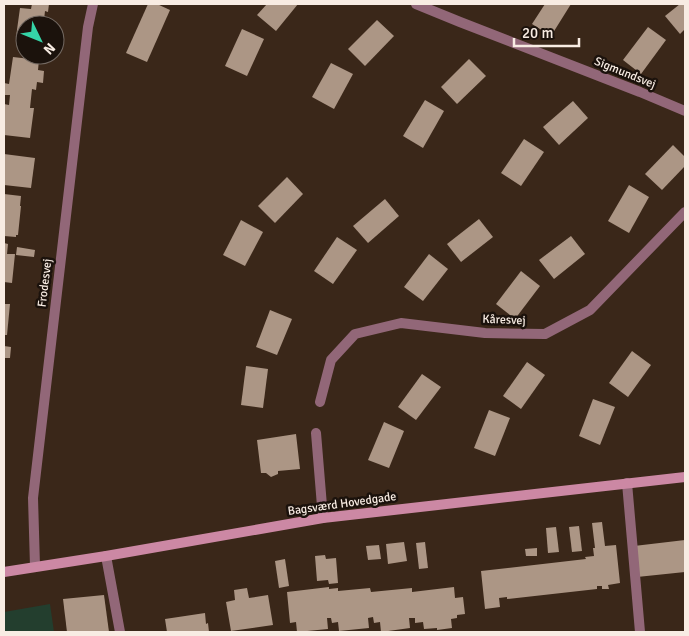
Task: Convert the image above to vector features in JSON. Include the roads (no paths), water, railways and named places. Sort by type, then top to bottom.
[{"type":"street","name":"Frodesvej","points":[[35,566],[33,498],[88,27],[93,4]]},
{"type":"street","name":"Sigmundsvej","points":[[416,4],[685,111]]},
{"type":"street","name":"Kåresvej","points":[[320,402],[331,360],[355,334],[401,323],[485,333],[545,334],[590,310],[685,212]]},
{"type":"street","points":[[316,433],[323,518]]},
{"type":"street","name":"Bagsværd Hovedgade","points":[[4,572],[323,518],[685,477]]},
{"type":"street","points":[[627,484],[640,632]]},
{"type":"street","points":[[106,556],[120,632]]}]
